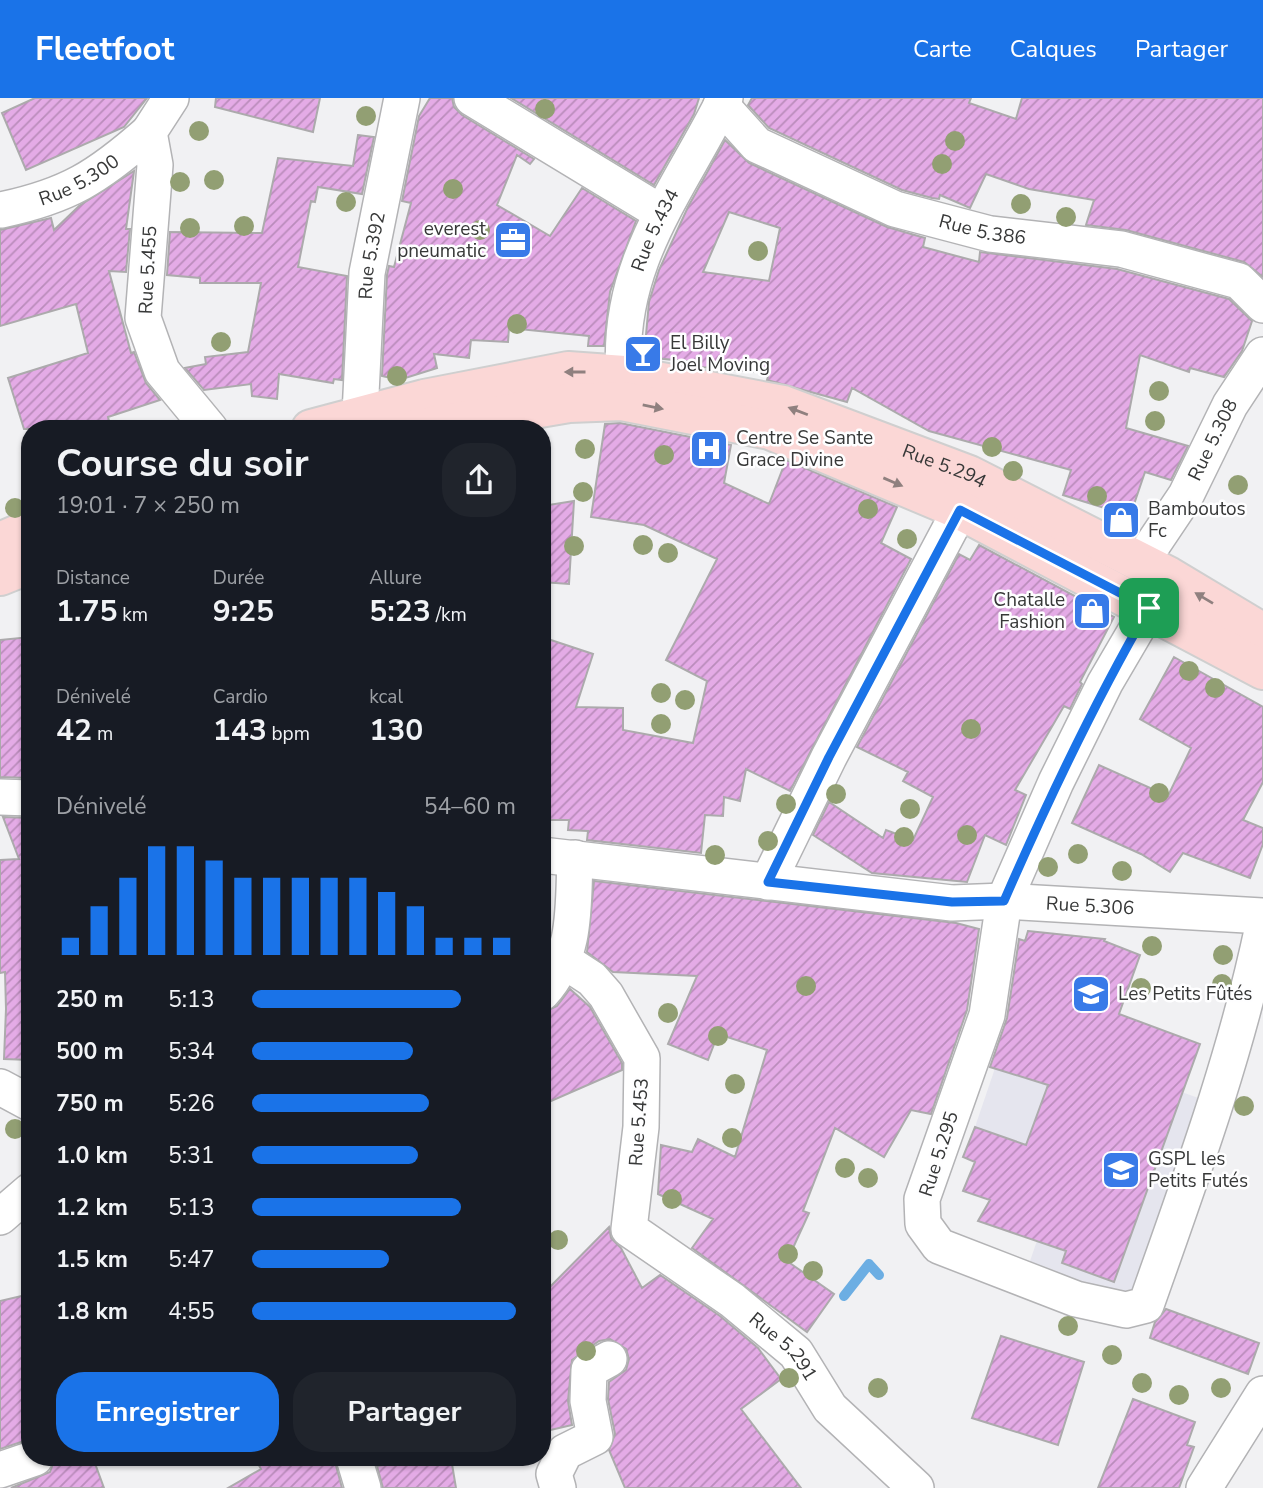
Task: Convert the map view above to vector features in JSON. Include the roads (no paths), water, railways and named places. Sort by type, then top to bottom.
[{"type":"main road","name":"Rue 5.294","points":[[340,420],[568,371],[624,374],[783,405],[969,475],[1141,562],[1263,633]]},
{"type":"main road","name":"Rue 5.294","points":[[469,420],[569,403],[622,401],[770,430],[960,510],[1263,670]]},
{"type":"main road","points":[[0,542],[21,533]]},
{"type":"main road","points":[[0,576],[21,568]]},
{"type":"street","points":[[149,132],[170,98]]},
{"type":"street","name":"Rue 5.392","points":[[360,414],[367,272],[402,98]]},
{"type":"street","points":[[472,98],[660,212]]},
{"type":"street","name":"Rue 5.434","points":[[624,374],[621,343],[625,307],[637,267],[660,212],[723,102]]},
{"type":"street","name":"Rue 5.386","points":[[723,102],[757,145],[895,209],[990,234],[1121,249],[1239,281],[1263,305]]},
{"type":"street","name":"Rue 5.300","points":[[0,210],[39,202],[93,178],[149,132]]},
{"type":"street","name":"Rue 5.455","points":[[149,132],[155,165],[143,317],[162,371],[203,420]]},
{"type":"street","name":"Rue 5.308","points":[[1141,562],[1186,495],[1230,405],[1263,355]]},
{"type":"street","points":[[768,882],[829,757],[960,510]]},
{"type":"street","name":"Rue 5.295","points":[[1149,608],[1105,683],[1062,769],[1004,901],[987,1015],[922,1199],[923,1224],[939,1246],[1076,1299],[1126,1310],[1146,1305],[1222,1085],[1250,987],[1263,926]]},
{"type":"street","points":[[0,797],[21,798]]},
{"type":"street","points":[[551,980],[564,960],[572,936],[559,857]]},
{"type":"street","name":"Rue 5.306","points":[[559,857],[952,902],[1004,901],[1263,916]]},
{"type":"street","name":"Rue 5.453","points":[[564,960],[592,979],[606,995],[642,1058],[641,1126],[629,1229]]},
{"type":"street","points":[[0,1087],[21,1098]]},
{"type":"street","points":[[0,1217],[21,1199]]},
{"type":"street","name":"Rue 5.291","points":[[629,1229],[732,1300],[796,1353],[830,1408],[916,1488]]},
{"type":"street","points":[[558,1488],[554,1474],[565,1452],[595,1437],[588,1401],[589,1370],[609,1359]]},
{"type":"street","points":[[1204,1488],[1263,1394]]},
{"type":"street","points":[[0,1470],[21,1463]]},
{"type":"street","points":[[356,1466],[363,1488]]},
{"type":"waterway","points":[[844,1296],[869,1264],[879,1275]]},
{"type":"place","name":"everest pneumatic","points":[[513,240]]},
{"type":"place","name":"El Billy Joel Moving","points":[[643,354]]},
{"type":"place","name":"Centre Se Sante Grace Divine","points":[[709,449]]},
{"type":"place","name":"Bamboutos Fc","points":[[1121,520]]},
{"type":"place","name":"Chatalle Fashion","points":[[1092,611]]},
{"type":"place","name":"Les Petits Fûtés","points":[[1091,994]]},
{"type":"place","name":"GSPL les Petits Futés","points":[[1121,1170]]}]
